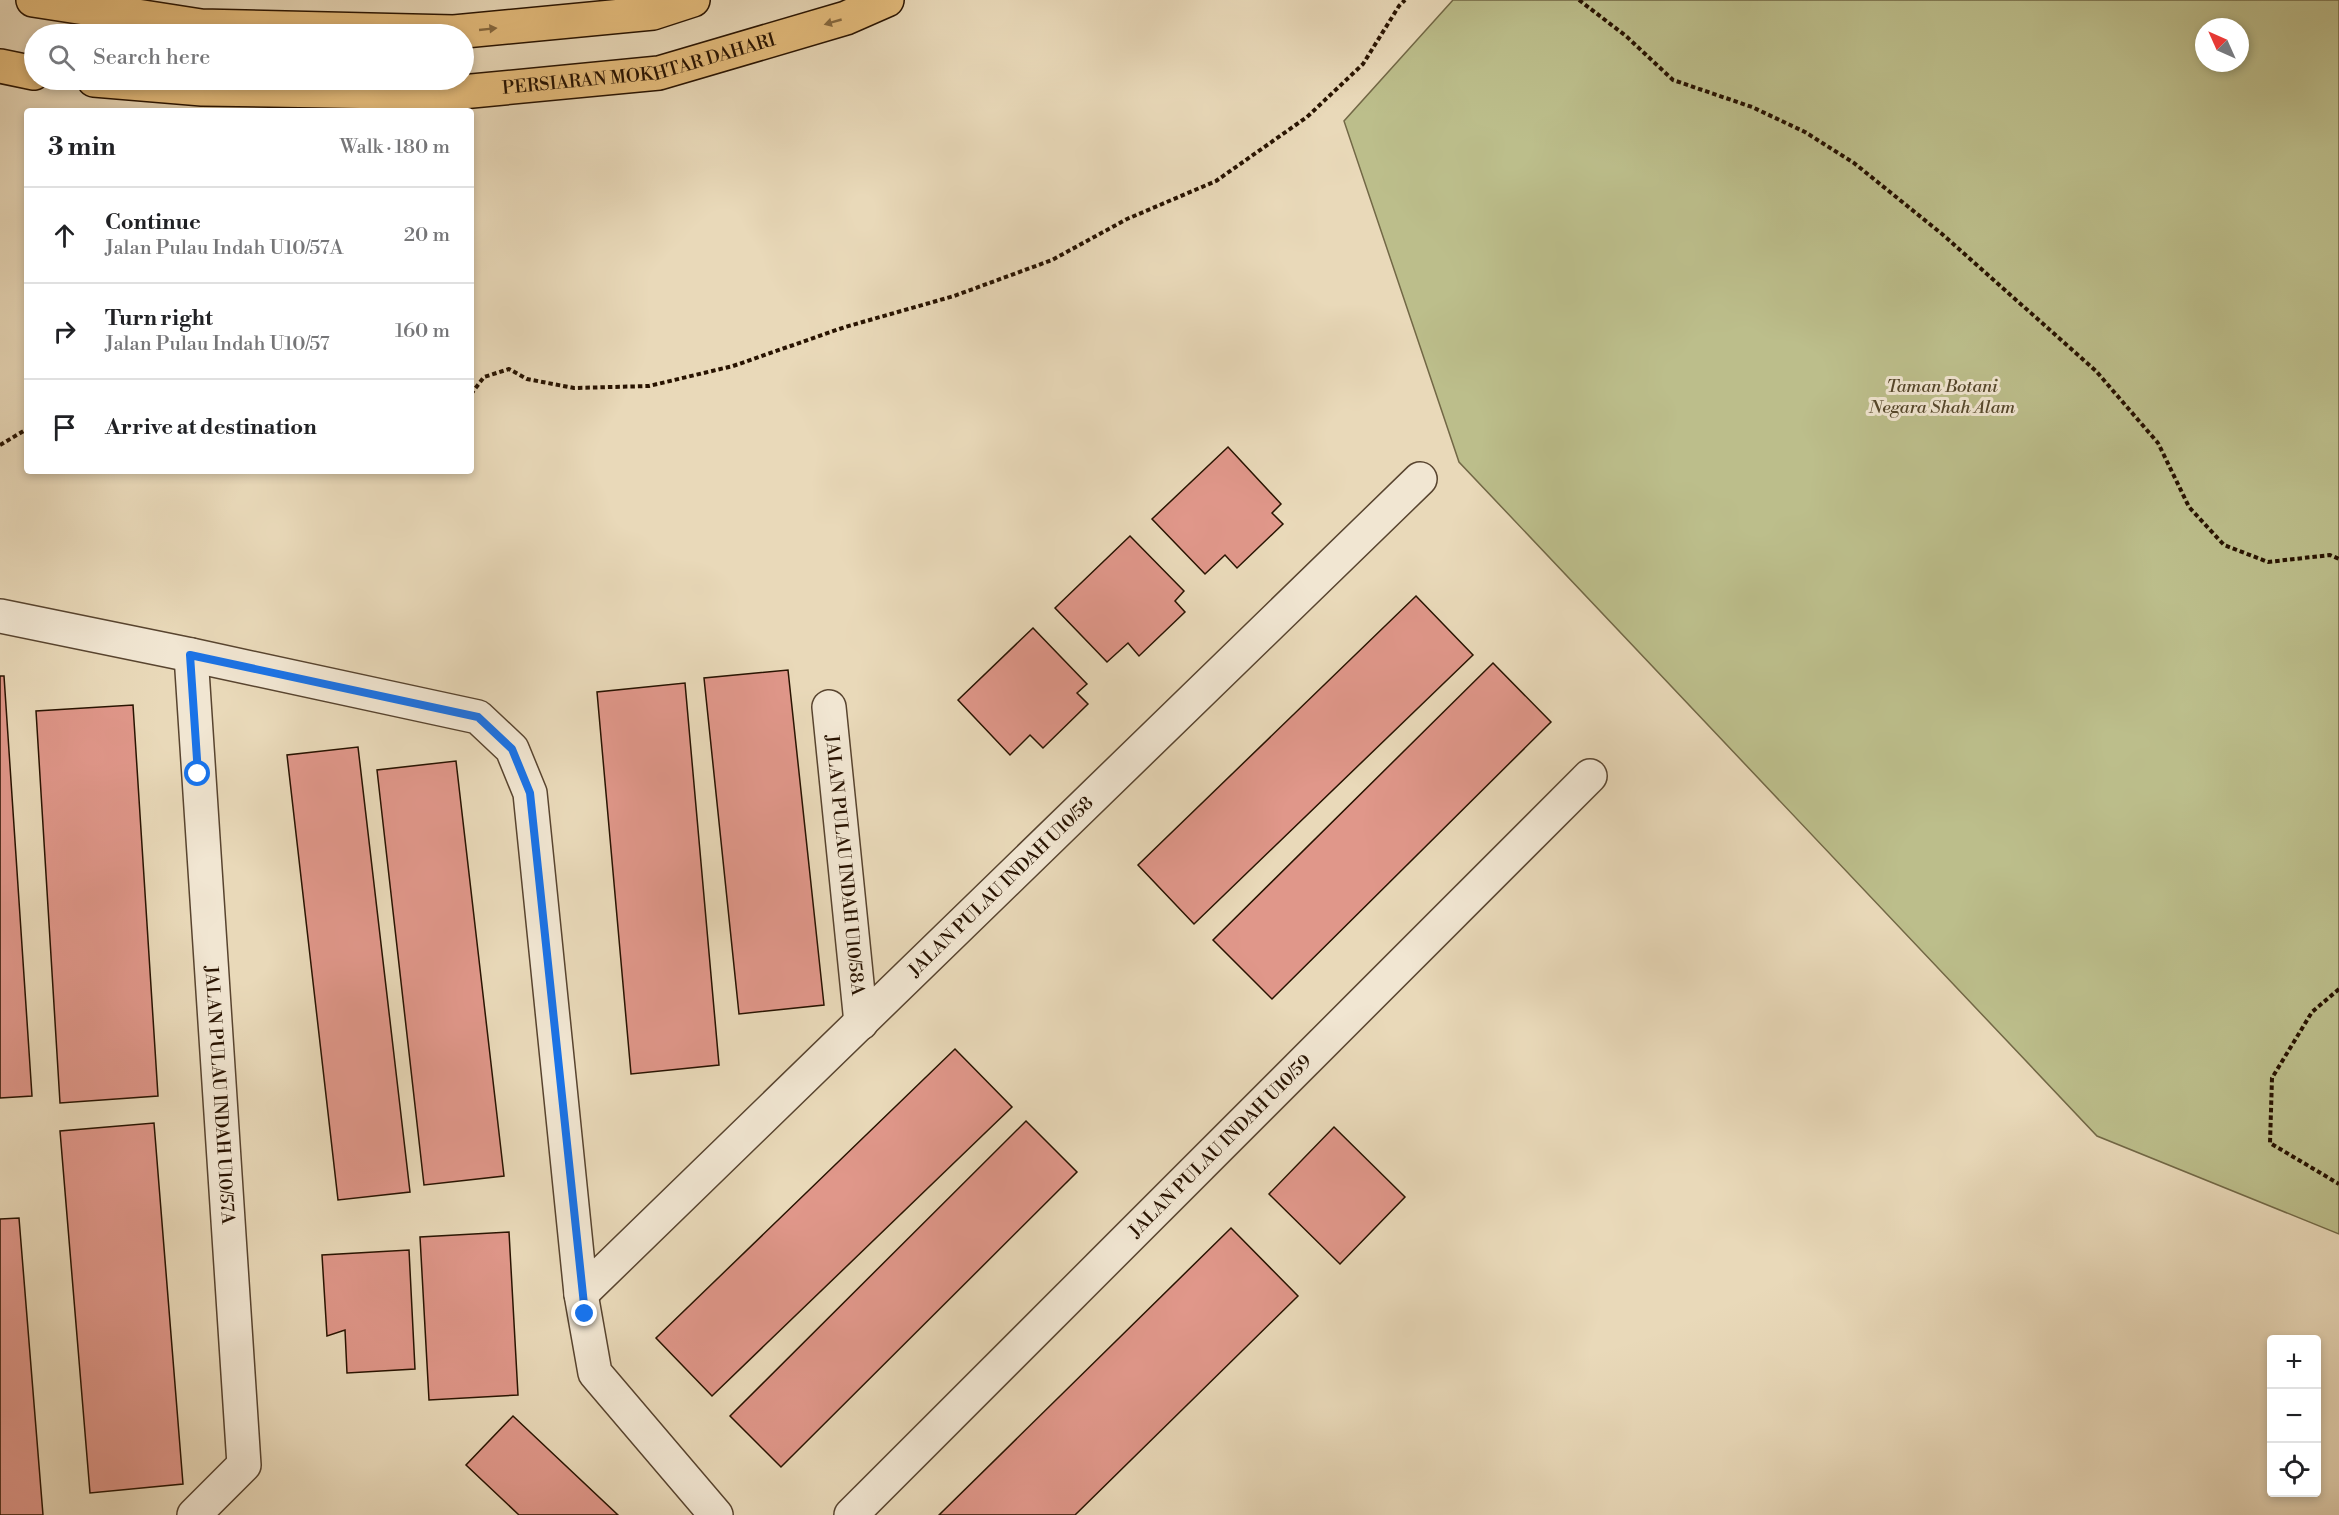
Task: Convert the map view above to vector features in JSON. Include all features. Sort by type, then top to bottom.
[{"type":"main road","points":[[33,0],[188,24]]},
{"type":"main road","points":[[474,30],[653,13],[693,0]]},
{"type":"main road","name":"PERSIARAN MOKHTAR DAHARI","points":[[264,90],[451,93],[659,73],[846,18],[887,0]]},
{"type":"main road","points":[[0,66],[24,72]]},
{"type":"street","points":[[0,75],[24,74]]},
{"type":"street","name":"JALAN PULAU INDAH U10/58","points":[[581,1294],[1420,479]]},
{"type":"street","points":[[0,616],[478,717],[512,749],[530,793],[581,1294],[595,1373],[716,1515]]},
{"type":"street","name":"JALAN PULAU INDAH U10/57A","points":[[190,655],[244,1465],[194,1515]]},
{"type":"street","name":"JALAN PULAU INDAH U10/58A","points":[[829,707],[861,1023]]},
{"type":"street","name":"JALAN PULAU INDAH U10/59","points":[[851,1515],[1590,776]]},
{"type":"path","points":[[474,390],[484,377],[509,369],[527,379],[574,388],[649,386],[733,366],[845,327],[954,296],[1052,260],[1128,219],[1216,181],[1307,117],[1363,64],[1405,0]]},
{"type":"path","points":[[1579,0],[1626,36],[1673,80],[1752,107],[1804,132],[1854,163],[1942,234],[2096,371],[2158,443],[2189,507],[2224,545],[2268,562],[2330,555],[2339,559]]},
{"type":"path","points":[[0,445],[24,431]]},
{"type":"path","points":[[2339,989],[2312,1012],[2272,1078],[2270,1143],[2339,1184]]},
{"type":"green space","name":"Taman Botani Negara Shah Alam","points":[[1453,0],[2339,0],[2339,1234],[2097,1136],[1459,462],[1344,121]]},
{"type":"building","points":[[1228,447],[1281,504],[1272,513],[1283,524],[1237,568],[1225,555],[1205,574],[1152,519]]},
{"type":"building","points":[[1130,536],[1184,591],[1175,601],[1185,612],[1139,656],[1128,643],[1107,662],[1055,608]]},
{"type":"building","points":[[1416,596],[1473,655],[1194,924],[1138,865]]},
{"type":"building","points":[[1033,628],[1087,684],[1077,693],[1088,704],[1043,748],[1030,735],[1010,755],[958,700]]},
{"type":"building","points":[[1493,663],[1551,722],[1272,999],[1213,940]]},
{"type":"building","points":[[788,670],[824,1005],[739,1014],[704,678]]},
{"type":"building","points":[[0,676],[4,676],[32,1096],[0,1098]]},
{"type":"building","points":[[685,683],[719,1065],[631,1074],[597,692]]},
{"type":"building","points":[[133,705],[158,1096],[60,1103],[36,711]]},
{"type":"building","points":[[358,747],[410,1192],[338,1200],[287,755]]},
{"type":"building","points":[[456,761],[504,1176],[424,1185],[377,770]]},
{"type":"building","points":[[955,1049],[1012,1107],[712,1396],[656,1338]]},
{"type":"building","points":[[1026,1121],[1077,1172],[781,1467],[730,1416]]},
{"type":"building","points":[[154,1123],[183,1484],[90,1493],[60,1131]]},
{"type":"building","points":[[1334,1127],[1405,1197],[1340,1264],[1269,1194]]},
{"type":"building","points":[[19,1218],[43,1515],[0,1515],[0,1219]]},
{"type":"building","points":[[1231,1228],[1298,1296],[1075,1515],[939,1515]]},
{"type":"building","points":[[509,1232],[518,1395],[429,1400],[420,1237]]},
{"type":"building","points":[[409,1250],[415,1369],[347,1373],[345,1330],[327,1336],[322,1255]]},
{"type":"building","points":[[513,1416],[618,1515],[519,1515],[466,1465]]},
{"type":"route","points":[[198,774],[190,655],[478,717],[512,749],[530,793],[581,1294],[585,1314]]}]
